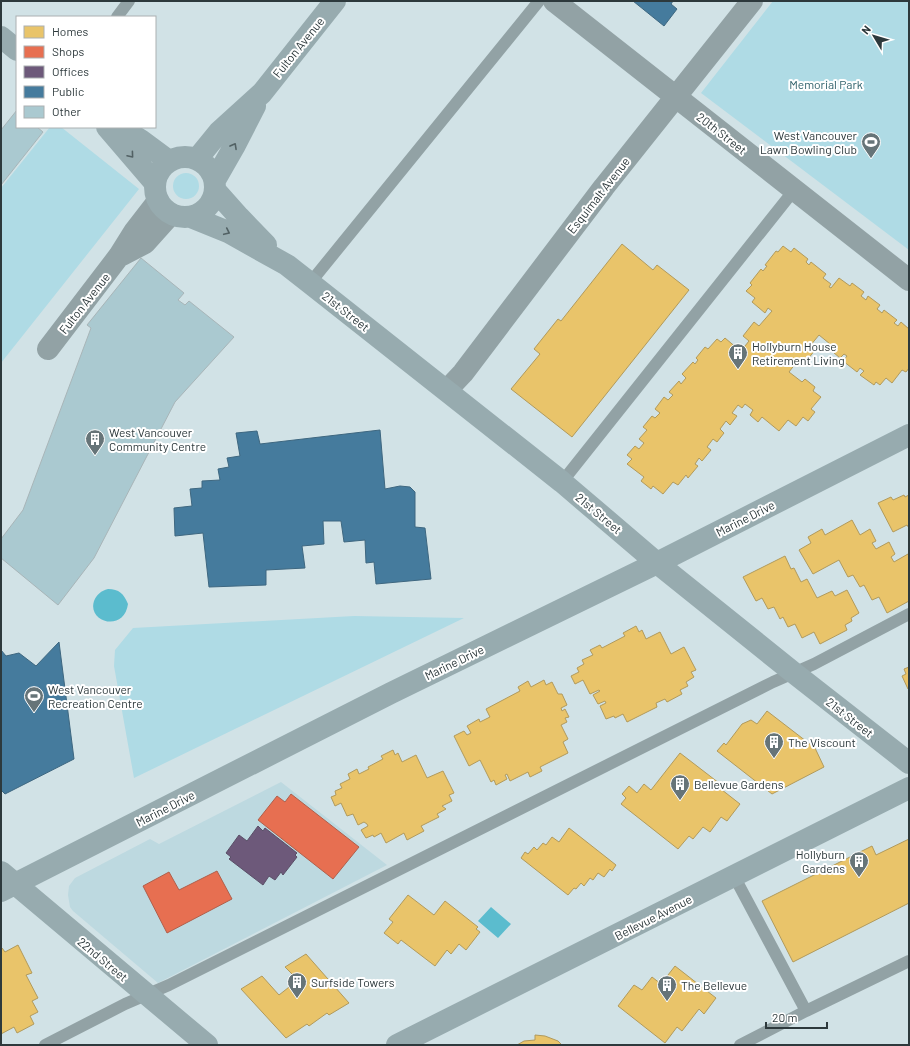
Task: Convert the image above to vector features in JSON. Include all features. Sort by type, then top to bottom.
[{"type":"main road","name":"Fulton Avenue","points":[[197,158],[219,132],[262,93],[335,1]]},
{"type":"main road","points":[[1,37],[16,49]]},
{"type":"main road","name":"Fulton Avenue","points":[[215,185],[262,93]]},
{"type":"main road","name":"21st Street","points":[[108,128],[169,204],[228,232],[287,265]]},
{"type":"main road","points":[[122,128],[169,161]]},
{"type":"main road","points":[[188,156],[197,158],[211,171],[215,185],[213,199],[208,207],[200,213],[169,204],[160,171],[169,161],[178,157],[188,156]]},
{"type":"main road","name":"21st Street","points":[[215,185],[239,217],[287,265],[562,482],[657,563],[909,763]]},
{"type":"main road","name":"Marine Drive","points":[[6,882],[657,563],[909,435]]},
{"type":"main road","name":"Bellevue Avenue","points":[[397,1045],[909,788]]},
{"type":"main road","name":"22nd Street","points":[[6,882],[207,1045]]},
{"type":"street","name":"20th Street","points":[[554,1],[909,280]]},
{"type":"street","name":"Esquimalt Avenue","points":[[447,390],[463,373],[604,187],[752,1]]},
{"type":"street","name":"Fulton Avenue","points":[[48,349],[119,256],[134,232],[169,204]]},
{"type":"lane","points":[[118,16],[129,1]]},
{"type":"lane","points":[[310,283],[539,1]]},
{"type":"lane","points":[[562,482],[795,189]]},
{"type":"lane","points":[[45,1045],[125,1004],[169,985],[773,682],[814,664],[909,614]]},
{"type":"lane","points":[[734,876],[806,1011]]},
{"type":"lane","points":[[740,1045],[909,961]]},
{"type":"shaded area","points":[[281,782],[387,865],[158,983],[70,907],[68,895],[69,886],[75,878],[150,839],[159,844]]},
{"type":"green space","name":"Memorial Park","points":[[773,1],[909,1],[909,250],[701,93]]},
{"type":"green space","points":[[49,128],[62,128],[139,189],[1,363],[1,188]]},
{"type":"green space","points":[[186,173],[195,177],[199,186],[195,195],[186,199],[177,195],[173,186],[177,177]]},
{"type":"green space","points":[[354,616],[464,618],[134,778],[114,666],[115,650],[133,628]]},
{"type":"water","points":[[108,589],[121,593],[125,597],[128,604],[125,613],[120,619],[114,621],[101,619],[93,608],[96,596]]},
{"type":"water","points":[[491,907],[511,924],[498,938],[478,921]]},
{"type":"building: Homes","points":[[622,244],[653,270],[657,265],[689,290],[572,437],[511,389],[540,354],[534,349],[558,319],[561,321]]},
{"type":"building: Homes","name":"Hollyburn House Retirement Living","points":[[783,246],[791,252],[794,248],[808,259],[806,262],[809,265],[811,262],[826,274],[823,278],[831,284],[829,287],[831,288],[839,278],[850,286],[852,283],[864,292],[861,296],[866,300],[868,296],[880,305],[877,309],[882,313],[884,310],[897,320],[894,323],[898,326],[901,322],[909,329],[909,368],[906,372],[902,370],[892,383],[886,378],[880,385],[876,382],[874,385],[860,375],[864,371],[860,368],[857,372],[843,361],[847,356],[844,354],[840,358],[827,347],[830,344],[819,335],[810,346],[815,350],[804,364],[799,359],[789,372],[802,382],[805,379],[815,387],[813,391],[821,397],[811,409],[815,412],[808,421],[803,417],[796,426],[788,420],[779,431],[762,417],[758,422],[750,415],[753,410],[745,404],[742,408],[738,405],[732,413],[737,416],[730,425],[726,421],[720,429],[724,433],[717,442],[713,439],[707,447],[711,450],[702,461],[699,458],[695,464],[698,466],[688,478],[686,475],[678,485],[673,482],[663,494],[653,486],[651,489],[641,481],[644,477],[627,464],[632,459],[627,455],[635,446],[639,449],[644,443],[639,439],[647,430],[643,427],[652,416],[655,418],[660,413],[655,409],[664,397],[668,400],[673,395],[669,392],[679,381],[681,384],[686,378],[682,374],[693,362],[695,364],[698,360],[696,358],[705,347],[708,349],[717,339],[721,342],[725,338],[738,349],[734,354],[737,356],[749,341],[743,336],[754,322],[759,326],[772,311],[768,308],[765,313],[752,302],[755,298],[746,291],[752,285],[750,283],[761,269],[763,271],[767,266],[765,265],[776,251],[778,252]]},
{"type":"building: Homes","points":[[904,495],[905,497],[909,495],[909,528],[907,525],[893,532],[878,503],[891,497],[893,500]]},
{"type":"building: Homes","points":[[852,520],[860,535],[870,529],[876,541],[872,543],[876,549],[889,542],[895,554],[891,557],[894,562],[908,554],[909,601],[887,613],[879,597],[872,600],[864,585],[860,587],[853,575],[848,577],[839,560],[813,574],[799,550],[811,543],[808,537],[822,529],[825,535]]},
{"type":"building: Homes","points":[[785,556],[791,569],[794,568],[801,582],[807,579],[817,598],[832,591],[835,596],[847,590],[859,613],[851,618],[852,621],[845,625],[847,630],[820,644],[814,632],[802,638],[795,624],[788,627],[783,617],[780,619],[774,607],[768,609],[762,598],[756,601],[743,577]]},
{"type":"building: Homes","points":[[636,626],[639,632],[642,630],[646,639],[660,632],[671,654],[684,647],[696,670],[691,672],[694,677],[686,682],[688,686],[680,690],[682,694],[667,702],[665,699],[656,703],[657,707],[627,722],[623,714],[615,718],[614,716],[606,719],[600,706],[606,703],[605,701],[598,704],[593,695],[600,691],[599,690],[590,694],[583,680],[575,684],[571,676],[579,672],[577,668],[584,664],[582,660],[593,655],[590,650],[600,645],[602,648],[625,636],[623,633]]},
{"type":"building: Homes","points":[[909,667],[908,689],[902,676],[906,674],[904,669]]},
{"type":"building: Homes","points":[[544,680],[546,685],[552,682],[558,694],[562,694],[567,705],[561,708],[562,711],[565,709],[569,717],[565,718],[567,722],[561,725],[568,739],[563,742],[568,753],[540,767],[542,771],[530,777],[528,772],[510,781],[507,774],[505,775],[507,779],[496,785],[494,780],[491,782],[480,760],[469,766],[454,736],[464,731],[467,735],[471,733],[467,726],[479,719],[480,722],[490,717],[486,709],[520,691],[518,687],[528,681],[531,687]]},
{"type":"building: Homes","name":"The Viscount","points":[[767,711],[815,748],[824,767],[772,794],[717,751],[724,743],[726,745],[742,724],[751,720],[757,724]]},
{"type":"building: Homes","points":[[393,750],[395,755],[398,753],[402,762],[416,755],[427,778],[443,771],[454,793],[449,795],[452,801],[442,806],[446,809],[437,814],[439,817],[421,826],[424,831],[407,840],[404,833],[386,843],[381,833],[374,837],[373,835],[366,838],[361,830],[368,826],[367,824],[364,822],[358,825],[353,814],[347,816],[341,803],[335,806],[331,797],[336,795],[335,791],[342,788],[340,784],[350,779],[348,774],[357,769],[359,774],[369,769],[368,767],[383,759],[381,756]]},
{"type":"building: Homes","name":"Bellevue Gardens","points":[[680,753],[719,783],[717,786],[740,804],[727,821],[721,817],[710,832],[703,827],[693,839],[689,836],[678,849],[621,804],[626,798],[622,794],[629,786],[637,793],[644,784],[651,790]]},
{"type":"building: Homes","points":[[569,828],[616,865],[612,871],[610,869],[604,877],[598,873],[593,880],[590,878],[584,886],[581,883],[568,895],[521,858],[525,852],[528,854],[534,847],[537,850],[543,843],[546,845],[552,837],[559,842]]},
{"type":"building: Homes","name":"Hollyburn Gardens","points":[[909,839],[909,903],[793,962],[762,901],[872,846],[876,855]]},
{"type":"building: Homes","points":[[408,895],[434,915],[445,901],[478,927],[476,929],[480,932],[466,950],[459,944],[451,954],[447,950],[435,966],[401,940],[398,944],[384,933],[393,922],[389,919]]},
{"type":"building: Homes","points":[[18,945],[32,973],[26,975],[38,998],[32,1001],[38,1012],[30,1016],[34,1024],[17,1033],[14,1027],[1,1034],[1,949],[2,948],[5,952]]},
{"type":"building: Homes","name":"Surfside Towers","points":[[306,954],[349,1003],[329,1015],[327,1013],[309,1026],[307,1024],[286,1038],[241,989],[262,976],[279,995],[298,980],[285,967]]},
{"type":"building: Homes","name":"The Bellevue","points":[[675,966],[716,998],[704,1014],[699,1009],[682,1031],[677,1027],[665,1043],[618,1006],[634,985],[642,990],[652,977],[661,984]]},
{"type":"building: Homes","points":[[535,1035],[545,1036],[558,1041],[562,1045],[517,1045],[524,1041],[535,1040]]},
{"type":"building: Shops","points":[[291,794],[359,847],[333,879],[258,820],[277,796],[285,802]]},
{"type":"building: Shops","points":[[217,871],[232,899],[167,933],[143,886],[169,872],[179,890]]},
{"type":"building: Offices","points":[[258,826],[263,831],[265,828],[297,853],[295,855],[297,857],[283,875],[281,872],[275,880],[269,876],[263,885],[229,859],[231,857],[226,853],[239,835],[247,841]]},
{"type":"building: Public","points":[[633,1],[673,1],[671,4],[677,9],[664,26]]},
{"type":"building: Public","points":[[380,430],[385,489],[400,486],[410,487],[415,492],[415,527],[425,528],[431,579],[376,584],[374,562],[366,563],[365,540],[344,542],[341,521],[323,521],[324,544],[302,546],[305,568],[266,570],[266,585],[209,587],[203,533],[175,536],[174,508],[192,506],[190,489],[202,488],[202,481],[220,480],[218,469],[229,467],[227,458],[240,456],[236,433],[257,431],[260,444]]},
{"type":"building: Public","name":"West Vancouver Recreation Centre","points":[[59,642],[74,759],[5,794],[1,790],[1,650],[6,656],[19,653],[36,666]]},
{"type":"building: Other","points":[[16,111],[16,128],[38,128],[43,132],[1,185],[1,130]]},
{"type":"building: Other","name":"West Vancouver Community Centre","points":[[141,258],[184,293],[178,300],[185,305],[189,301],[234,337],[175,402],[94,558],[58,605],[1,558],[1,539],[23,510],[91,328],[87,325]]},
{"type":"place","name":"West Vancouver Lawn Bowling Club","points":[[871,159]]},
{"type":"place","name":"Hollyburn House Retirement Living","points":[[738,370]]},
{"type":"place","name":"West Vancouver Community Centre","points":[[95,456]]},
{"type":"place","name":"West Vancouver Recreation Centre","points":[[34,713]]},
{"type":"place","name":"The Viscount","points":[[774,759]]},
{"type":"place","name":"Bellevue Gardens","points":[[680,801]]},
{"type":"place","name":"Hollyburn Gardens","points":[[859,878]]},
{"type":"place","name":"Surfside Towers","points":[[297,999]]},
{"type":"place","name":"The Bellevue","points":[[667,1002]]}]
